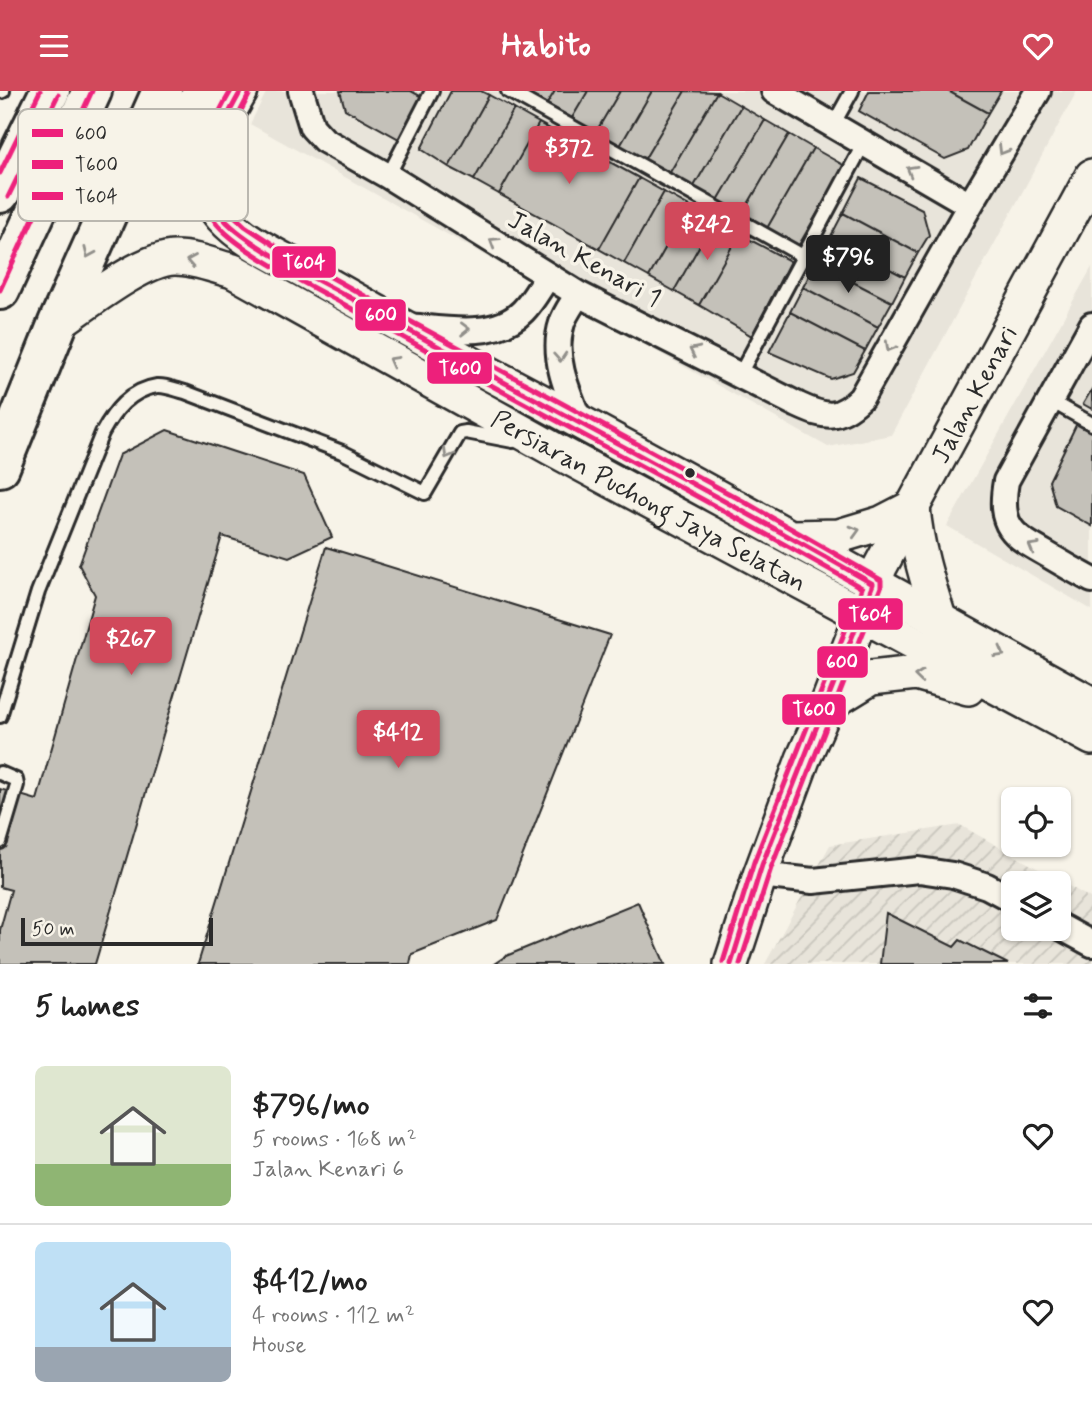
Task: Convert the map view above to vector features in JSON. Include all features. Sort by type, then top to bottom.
[{"type":"highway","points":[[42,109],[51,91]]},
{"type":"highway","points":[[85,109],[93,91]]},
{"type":"highway","points":[[154,109],[162,91]]},
{"type":"highway","points":[[193,109],[205,91]]},
{"type":"highway","points":[[0,193],[18,157]]},
{"type":"highway","points":[[0,290],[32,221]]},
{"type":"highway","points":[[0,467],[58,323],[103,221]]},
{"type":"main road","name":"Persiaran Puchong Jaya Selatan","points":[[230,109],[241,91]]},
{"type":"main road","name":"Jalan Kenari","points":[[731,964],[760,875],[803,759],[827,705],[873,584],[1092,176]]},
{"type":"main road","name":"Persiaran Puchong Jaya Selatan","points":[[227,221],[251,240],[397,325],[792,537],[940,621],[1086,724]]},
{"type":"main road","name":"Persiaran Puchong Jaya Selatan","points":[[58,323],[149,263],[172,258],[193,260],[233,271],[551,448],[861,615],[1086,724]]},
{"type":"main road","points":[[792,537],[839,536],[882,523],[913,507],[922,559],[940,621]]},
{"type":"main road","points":[[827,705],[871,678],[916,673],[959,684],[1029,714],[1086,724]]},
{"type":"street","name":"Jalan Kenari 1","points":[[301,91],[312,127],[324,140],[388,176],[578,293],[798,405],[831,416],[848,411],[861,398],[1038,91]]},
{"type":"street","points":[[774,91],[970,205]]},
{"type":"street","points":[[397,325],[461,330],[491,328],[509,323],[523,311],[548,276]]},
{"type":"street","points":[[578,293],[561,324],[559,348],[561,370],[580,422]]},
{"type":"street","points":[[1092,325],[1006,481],[1004,512],[1009,526],[1018,538],[1092,580]]},
{"type":"street","points":[[760,875],[813,881],[919,870],[953,875],[1001,894]]},
{"type":"street","points":[[1071,933],[1092,944]]},
{"type":"lane","points":[[388,176],[432,91]]},
{"type":"lane","points":[[508,91],[803,256]]},
{"type":"lane","points":[[833,125],[852,91]]},
{"type":"lane","points":[[740,374],[864,143]]},
{"type":"lane","points":[[0,716],[38,592],[102,433],[115,409],[136,393],[159,385],[185,392],[342,452],[425,493],[460,433],[551,448]]},
{"type":"lane","points":[[1051,401],[1092,424]]},
{"type":"lane","points":[[0,773],[16,779],[0,842]]},
{"type":"shaded area","points":[[267,91],[1077,91],[891,435],[828,447],[250,124]]},
{"type":"shaded area","points":[[1092,267],[1092,610],[947,526]]},
{"type":"shaded area","points":[[960,825],[1001,848],[1001,857],[1017,857],[1042,871],[1001,871],[1001,941],[1071,941],[1071,887],[1092,899],[1092,964],[765,964],[830,845]]},
{"type":"building","points":[[340,91],[411,91],[422,97],[401,140],[345,109]]},
{"type":"building","points":[[451,91],[481,91],[489,95],[449,167],[421,149]]},
{"type":"building","points":[[524,91],[555,91],[547,104]]},
{"type":"building","points":[[555,91],[588,91],[572,118],[547,104]]},
{"type":"building","points":[[588,91],[620,91],[596,132],[572,118]]},
{"type":"building","points":[[620,91],[652,91],[620,146],[596,132]]},
{"type":"building","points":[[652,91],[685,91],[644,160],[620,146]]},
{"type":"building","points":[[685,91],[717,92],[669,174],[644,160]]},
{"type":"building","points":[[869,91],[948,91],[988,113],[968,150],[945,159],[859,111]]},
{"type":"building","points":[[948,91],[1001,91],[988,113]]},
{"type":"building","points":[[717,92],[741,106],[693,188],[669,174]]},
{"type":"building","points":[[489,95],[514,109],[474,180],[449,167]]},
{"type":"building","points":[[741,106],[765,120],[717,202],[693,188]]},
{"type":"building","points":[[514,109],[539,123],[499,194],[474,180]]},
{"type":"building","points":[[765,120],[789,134],[741,216],[717,202]]},
{"type":"building","points":[[539,123],[639,178],[599,249],[499,194]]},
{"type":"building","points":[[789,134],[813,148],[766,230],[741,216]]},
{"type":"building","points":[[813,148],[845,166],[796,250],[766,230]]},
{"type":"building","points":[[639,178],[664,192],[624,263],[599,249]]},
{"type":"building","points":[[861,178],[922,209],[929,235],[918,253],[843,213]]},
{"type":"building","points":[[664,192],[689,206],[649,277],[624,263]]},
{"type":"building","points":[[689,206],[714,220],[674,291],[649,277]]},
{"type":"building","points":[[843,213],[918,253],[905,277],[830,238]]},
{"type":"building","points":[[714,220],[739,234],[699,305],[674,291]]},
{"type":"building","points":[[739,234],[790,261],[752,336],[699,305]]},
{"type":"building","points":[[830,238],[905,277],[892,302],[816,263]]},
{"type":"building","points":[[816,263],[892,302],[878,327],[803,287]]},
{"type":"building","points":[[803,287],[878,327],[865,351],[790,312]]},
{"type":"building","points":[[790,312],[865,351],[853,372],[831,379],[769,352]]},
{"type":"building","points":[[1092,389],[1092,409],[1083,404]]},
{"type":"building","points":[[1078,421],[1092,429],[1092,526],[1056,506],[1049,481]]},
{"type":"building","points":[[167,430],[304,475],[332,537],[289,557],[222,536],[95,964],[0,964],[0,930],[11,890],[0,887],[0,789],[37,800],[95,595],[79,565],[119,455]]},
{"type":"building","points":[[326,547],[610,635],[497,920],[412,954],[410,964],[198,964]]},
{"type":"building","points":[[638,902],[665,964],[494,964],[506,956]]},
{"type":"building","points":[[886,913],[954,947],[960,940],[1008,964],[880,964]]},
{"type":"transit line","name":"T604","points":[[31,109],[40,91]]},
{"type":"transit line","name":"600","points":[[84,109],[92,91]]},
{"type":"transit line","name":"T600","points":[[221,109],[231,91]]},
{"type":"transit line","name":"600","points":[[231,109],[241,91]]},
{"type":"transit line","name":"T600","points":[[51,109],[58,95]]},
{"type":"transit line","name":"T604","points":[[242,109],[249,95]]},
{"type":"transit line","name":"T604","points":[[0,173],[18,136]]},
{"type":"transit line","name":"T600","points":[[8,197],[18,177]]},
{"type":"transit line","name":"600","points":[[0,290],[32,221]]},
{"type":"transit line","name":"T600","points":[[215,221],[240,245],[301,281],[862,588],[754,862],[723,962]]},
{"type":"transit line","name":"600","points":[[226,221],[264,250],[873,584],[762,865],[731,964]]},
{"type":"transit line","name":"T604","points":[[240,221],[277,247],[743,501],[881,580],[881,587],[771,868],[740,964]]}]
